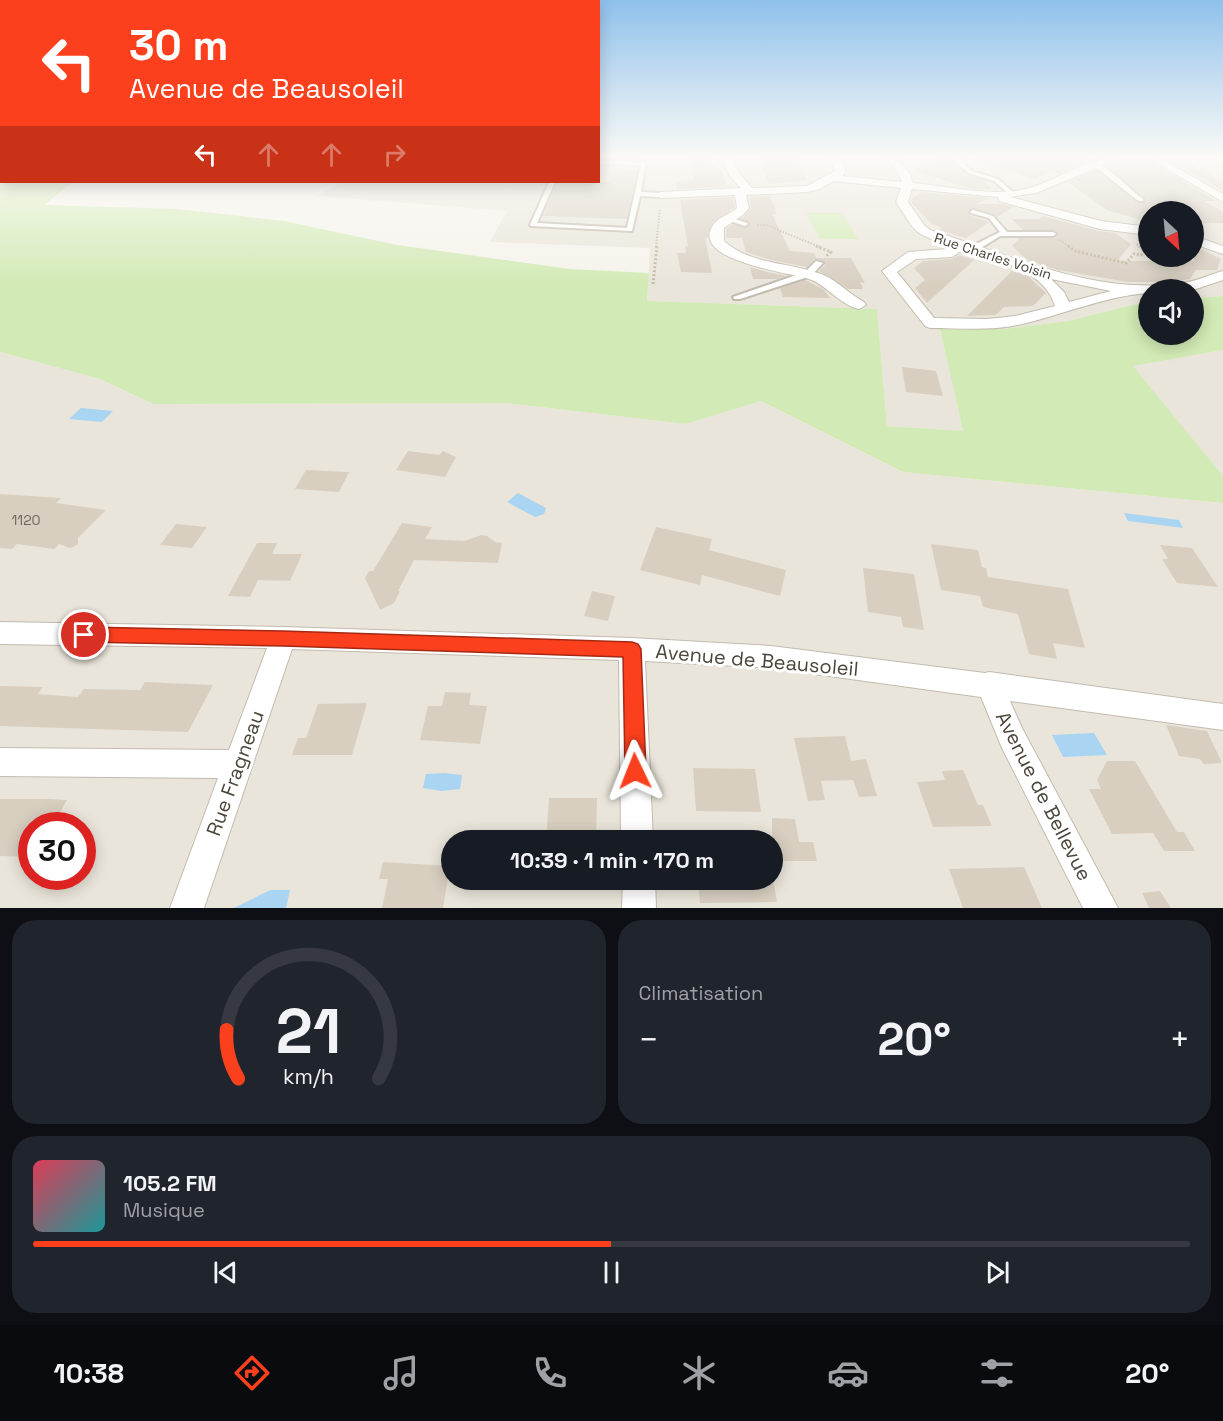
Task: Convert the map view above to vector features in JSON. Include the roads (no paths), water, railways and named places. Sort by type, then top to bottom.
[{"type":"street","points":[[744,200],[740,213],[720,224],[715,234],[722,248],[740,258],[808,274],[831,285],[859,305]]},
{"type":"street","name":"Rue Charles Voisin","points":[[903,200],[919,228],[937,238],[1010,260],[1036,272],[1130,290],[1190,286],[1223,275]]},
{"type":"street","points":[[1028,200],[1116,229],[1138,230]]},
{"type":"street","points":[[1204,243],[1223,250]]},
{"type":"street","points":[[930,323],[890,271],[913,255],[952,253],[967,247]]},
{"type":"street","points":[[1036,272],[1059,296],[1063,308]]},
{"type":"street","points":[[910,320],[930,323],[987,324],[1016,321],[1130,290]]},
{"type":"street","name":"Avenue de Beausoleil","points":[[0,633],[283,638],[632,649],[771,657],[989,684],[1223,717]]},
{"type":"street","name":"Rue Fragneau","points":[[187,908],[283,638]]},
{"type":"street","points":[[632,649],[638,830]]},
{"type":"street","name":"Avenue de Bellevue","points":[[989,684],[1012,738],[1101,908]]},
{"type":"street","points":[[0,762],[238,764]]},
{"type":"street","points":[[639,890],[639,908]]},
{"type":"lane","points":[[544,200],[533,225],[630,230],[636,200]]},
{"type":"lane","points":[[973,212],[991,217],[1005,234]]},
{"type":"lane","points":[[729,219],[745,224]]},
{"type":"lane","points":[[967,247],[1005,234],[1053,234]]},
{"type":"lane","points":[[737,297],[808,274],[819,263]]},
{"type":"water","points":[[81,408],[113,411],[102,422],[69,419]]},
{"type":"water","points":[[518,493],[546,508],[544,514],[535,517],[507,502]]},
{"type":"water","points":[[1124,513],[1179,520],[1183,528],[1128,521]]},
{"type":"water","points":[[1094,733],[1107,755],[1063,757],[1052,735]]},
{"type":"water","points":[[426,774],[462,775],[460,789],[441,791],[423,788]]},
{"type":"water","points":[[270,890],[290,890],[286,908],[234,908]]}]
